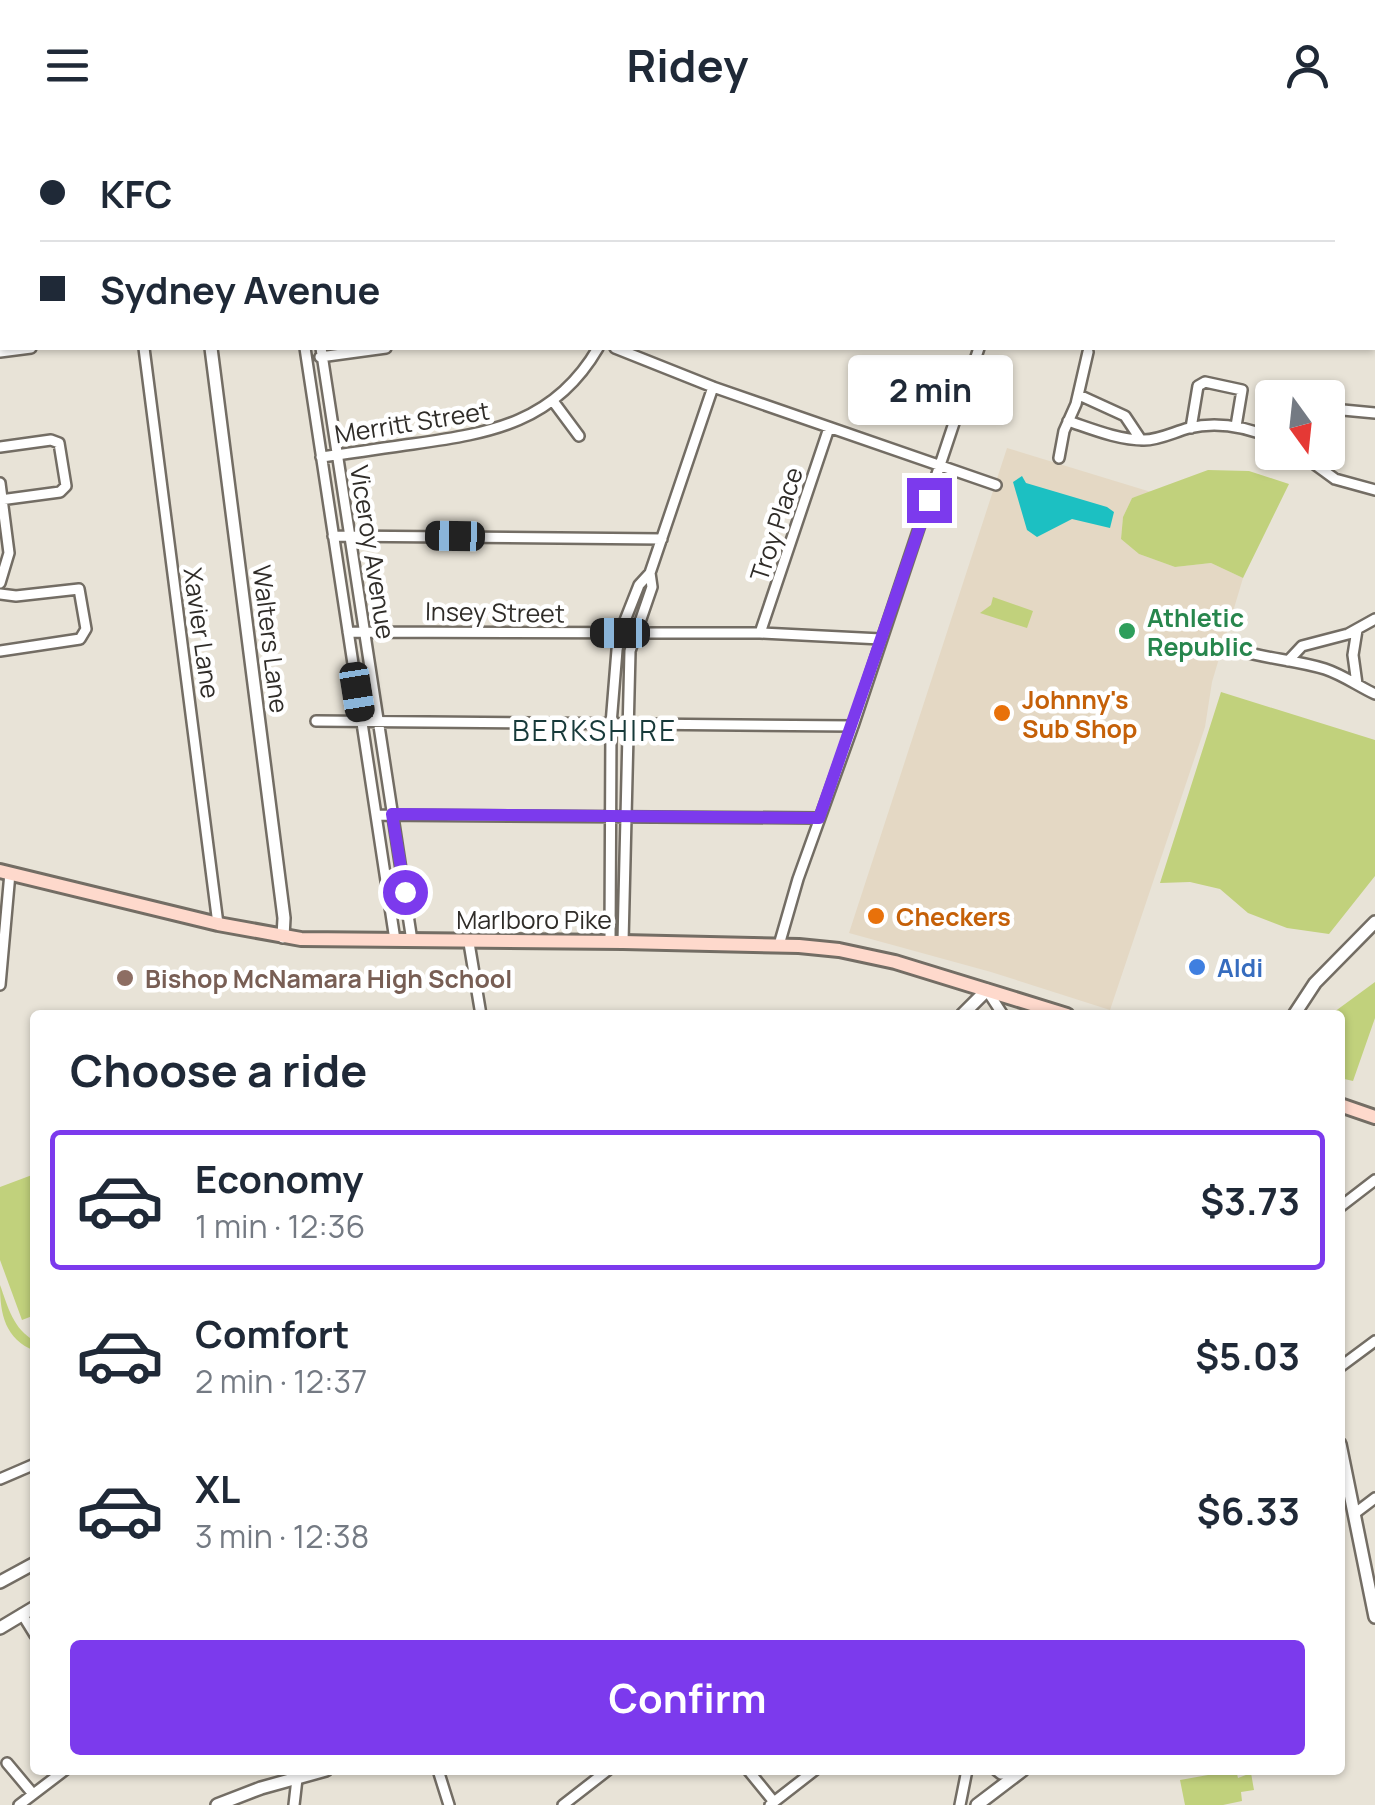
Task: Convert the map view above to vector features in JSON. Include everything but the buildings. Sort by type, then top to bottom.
[{"type":"main road","name":"Marlboro Pike","points":[[5,872],[283,937],[779,945],[872,957],[1051,1010]]},
{"type":"main road","points":[[1345,1107],[1375,1117]]},
{"type":"street","name":"Xavier Lane","points":[[144,350],[218,924]]},
{"type":"street","name":"Walters Lane","points":[[211,350],[280,887],[283,937]]},
{"type":"street","points":[[306,353],[354,350]]},
{"type":"street","name":"Merritt Street","points":[[321,457],[495,430],[518,422],[553,402],[596,350]]},
{"type":"street","points":[[620,350],[713,387],[996,485]]},
{"type":"street","points":[[779,945],[979,350]]},
{"type":"street","name":"Viceroy Avenue","points":[[321,352],[412,941]]},
{"type":"street","points":[[1060,458],[1088,352]]},
{"type":"street","name":"Viceroy Avenue","points":[[306,353],[395,940]]},
{"type":"street","points":[[1190,428],[1198,386],[1205,382],[1242,390],[1236,426]]},
{"type":"street","points":[[617,942],[611,724],[620,633],[639,585],[650,573],[713,387]]},
{"type":"street","points":[[1079,396],[1125,416],[1141,440]]},
{"type":"street","points":[[553,402],[579,436]]},
{"type":"street","points":[[1345,410],[1375,413]]},
{"type":"street","points":[[1068,421],[1141,440],[1190,428],[1236,426],[1255,432]]},
{"type":"street","name":"Troy Place","points":[[760,633],[829,428]]},
{"type":"street","points":[[0,447],[60,442],[66,486],[60,492],[1,499]]},
{"type":"street","points":[[1323,470],[1335,479],[1375,490]]},
{"type":"street","points":[[0,483],[9,553],[0,583]]},
{"type":"street","points":[[333,536],[662,539]]},
{"type":"street","points":[[617,942],[626,815],[630,651],[652,587],[650,573]]},
{"type":"street","points":[[0,594],[16,596],[80,588],[86,629],[80,639],[0,652]]},
{"type":"street","points":[[1288,661],[1302,646],[1358,630],[1375,619]]},
{"type":"street","points":[[1357,684],[1353,655],[1358,630]]},
{"type":"street","name":"Insey Street","points":[[348,632],[760,633],[881,639]]},
{"type":"street","points":[[1238,650],[1324,669],[1375,694]]},
{"type":"street","points":[[316,721],[853,726]]},
{"type":"street","points":[[377,814],[819,818]]},
{"type":"street","points":[[0,985],[5,872]]},
{"type":"street","points":[[1297,1010],[1315,983],[1375,922]]},
{"type":"street","points":[[470,943],[479,1010]]},
{"type":"street","points":[[967,1010],[986,990],[999,1010]]},
{"type":"street","points":[[1345,1203],[1374,1181]]},
{"type":"street","points":[[1345,1362],[1375,1340]]},
{"type":"street","points":[[0,1479],[30,1466]]},
{"type":"street","points":[[1345,1469],[1375,1617]]},
{"type":"street","points":[[1345,1521],[1375,1498]]},
{"type":"street","points":[[0,1582],[30,1566]]},
{"type":"street","points":[[0,1628],[30,1609]]},
{"type":"street","points":[[22,1614],[30,1626]]},
{"type":"street","points":[[7,1763],[32,1794]]},
{"type":"street","points":[[20,1805],[58,1775]]},
{"type":"street","points":[[217,1805],[294,1775]]},
{"type":"street","points":[[294,1805],[297,1775]]},
{"type":"street","points":[[440,1775],[450,1805]]},
{"type":"street","points":[[562,1805],[601,1775]]},
{"type":"street","points":[[752,1775],[772,1804],[809,1775]]},
{"type":"street","points":[[960,1805],[966,1775]]},
{"type":"street","points":[[977,1805],[1016,1775]]},
{"type":"shaded area","points":[[1007,448],[1151,492],[1132,498],[1123,517],[1121,539],[1139,554],[1175,567],[1211,563],[1243,578],[1212,682],[1205,727],[1110,1010],[849,933]]},
{"type":"green space","points":[[1208,470],[1249,471],[1289,484],[1243,578],[1211,563],[1175,567],[1139,554],[1121,539],[1123,517],[1132,498]]},
{"type":"green space","points":[[993,597],[1033,611],[1027,628],[980,613],[991,605]]},
{"type":"green space","points":[[1221,692],[1375,740],[1375,876],[1329,934],[1287,928],[1248,913],[1220,889],[1190,882],[1160,883]]},
{"type":"green space","points":[[1375,982],[1375,1018],[1353,1081],[1345,1079],[1345,1010],[1337,1010]]},
{"type":"green space","points":[[30,1176],[30,1317],[22,1320],[0,1260],[0,1187]]},
{"type":"green space","points":[[0,1285],[16,1324],[30,1337],[30,1348],[11,1332],[1,1306]]},
{"type":"green space","points":[[1208,1775],[1251,1775],[1254,1790],[1241,1792],[1242,1801],[1185,1805],[1180,1780]]},
{"type":"water","points":[[1022,476],[1026,483],[1107,507],[1114,512],[1110,528],[1072,519],[1037,537],[1027,530],[1013,482]]},
{"type":"place","name":"Athletic Republic","points":[[1127,631]]},
{"type":"place","name":"Johnny's Sub Shop","points":[[1002,713]]},
{"type":"place","name":"Checkers","points":[[876,916]]},
{"type":"place","name":"Aldi","points":[[1197,967]]},
{"type":"place","name":"Bishop McNamara High School","points":[[125,978]]},
{"type":"district","name":"BERKSHIRE","points":[[595,730]]},
{"type":"route","points":[[405,892],[392,814],[819,818],[929,500]]}]
